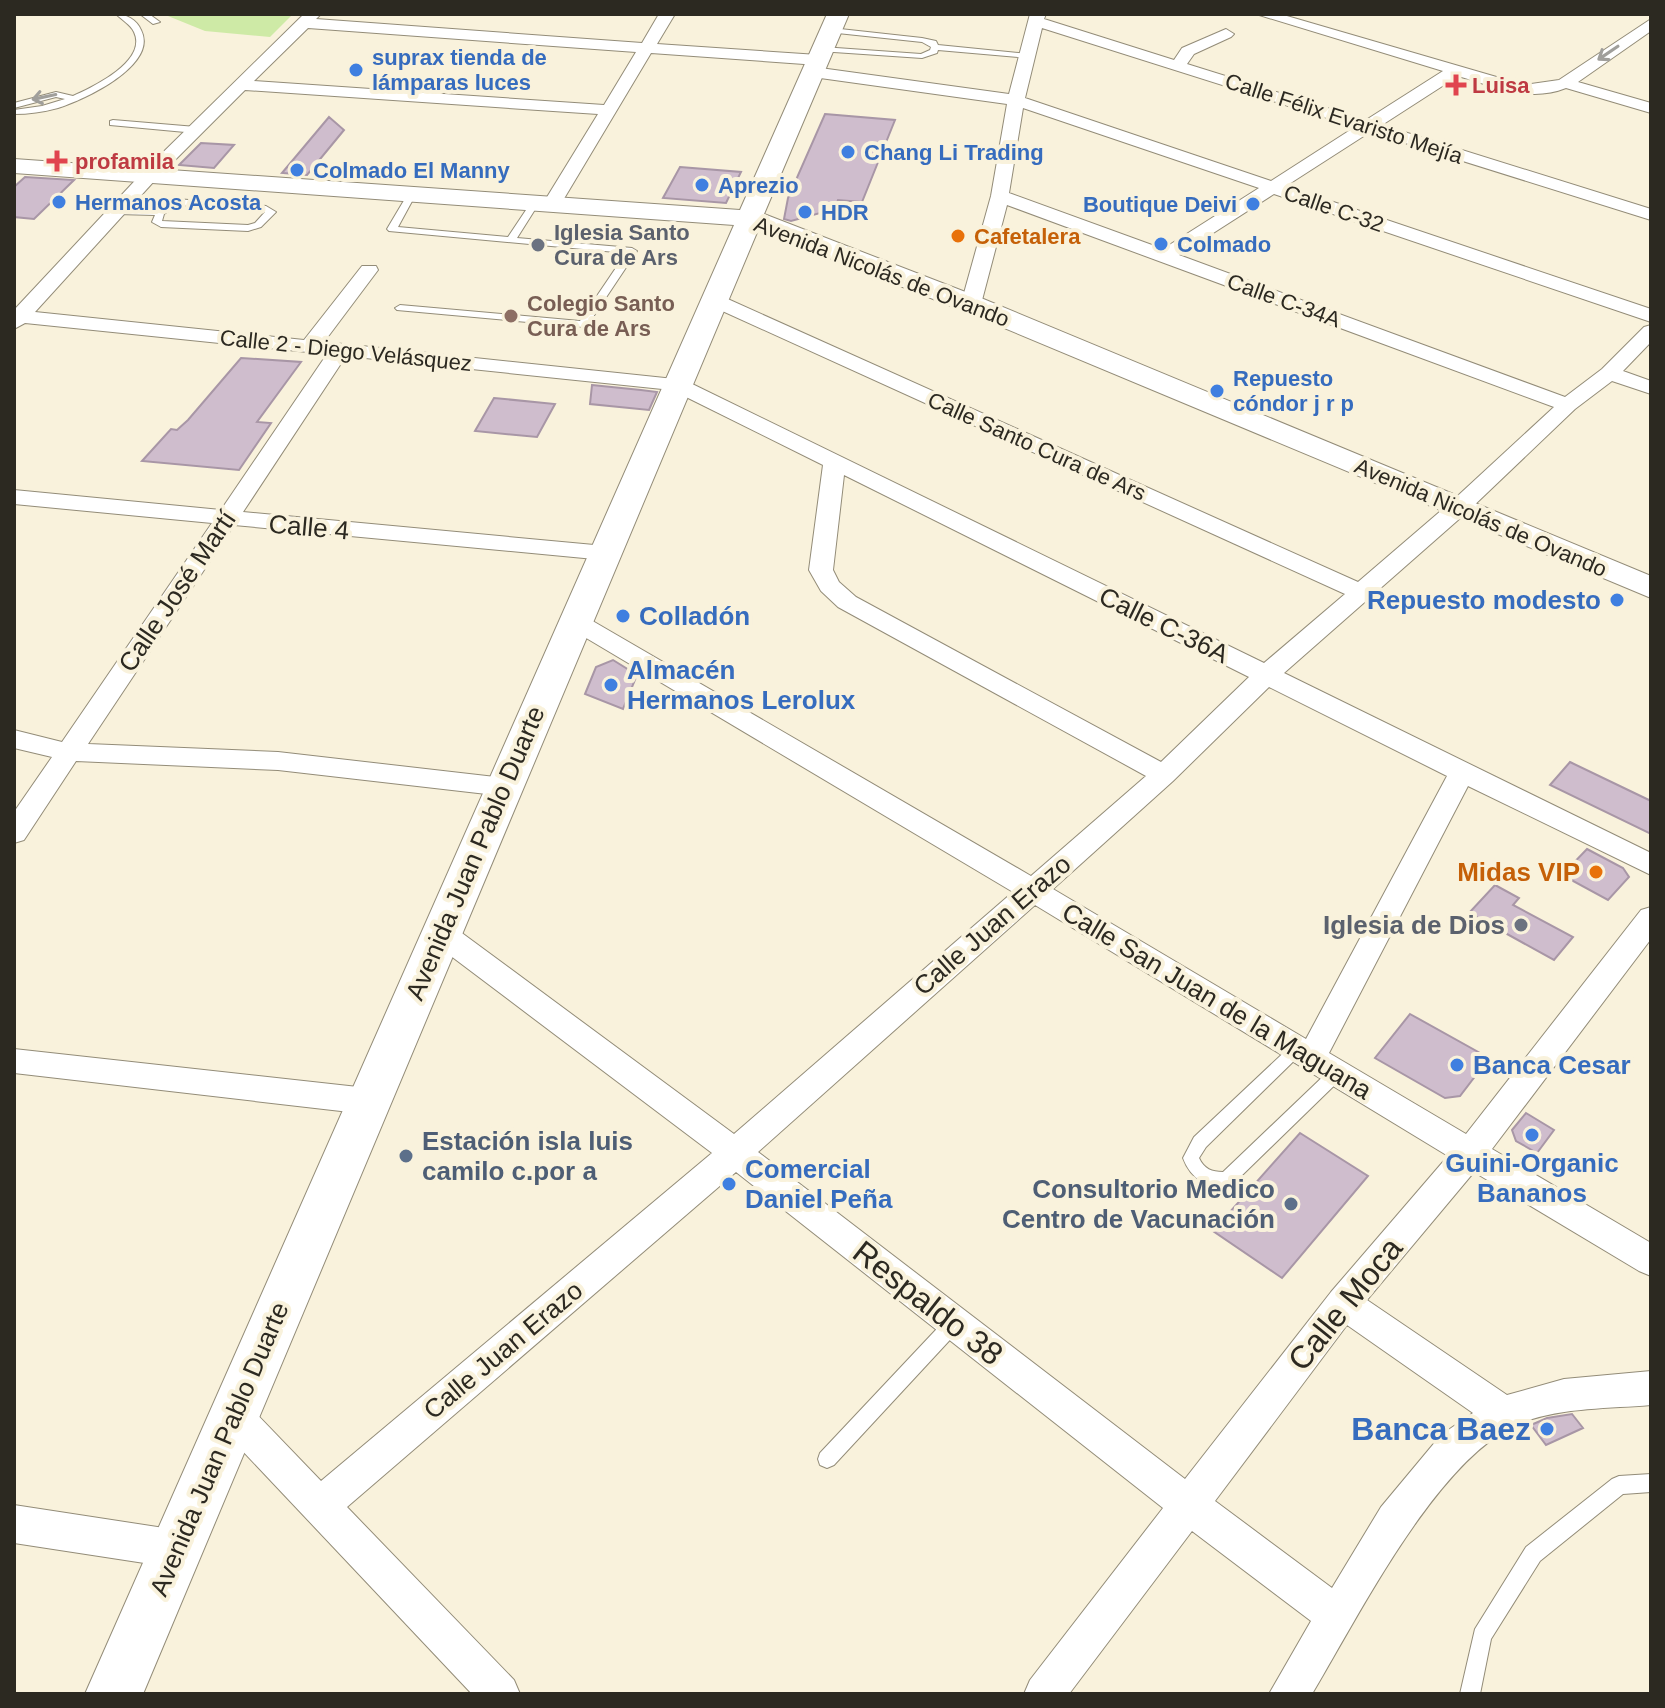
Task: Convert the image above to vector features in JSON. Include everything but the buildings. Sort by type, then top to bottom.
[{"type":"main road","name":"Avenida Juan Pablo Duarte","points":[[114,1694],[824,45]]},
{"type":"main road","name":"Avenida Nicolás de Ovando","points":[[14,166],[545,201],[750,218],[971,304],[1651,588]]},
{"type":"street","points":[[545,201],[609,110],[667,14]]},
{"type":"street","points":[[1264,14],[1523,90],[1552,88],[1565,83],[1651,24]]},
{"type":"street","points":[[1291,20],[1322,14]]},
{"type":"street","points":[[16,318],[150,175],[309,18]]},
{"type":"street","name":"Calle C-32","points":[[309,18],[647,47],[824,45],[1016,100],[1651,316]]},
{"type":"street","points":[[971,304],[1000,196],[1016,100],[1038,18]]},
{"type":"street","name":"Calle Félix Evaristo Mejía","points":[[1038,18],[1651,215]]},
{"type":"street","points":[[1178,65],[1188,51],[1226,34]]},
{"type":"street","points":[[1165,256],[1456,70]]},
{"type":"street","points":[[1565,83],[1651,108]]},
{"type":"street","points":[[242,85],[609,110]]},
{"type":"street","name":"Calle C-34A","points":[[1000,196],[1568,405]]},
{"type":"street","points":[[310,346],[369,270]]},
{"type":"street","name":"Calle Santo Cura de Ars","points":[[714,300],[1360,592]]},
{"type":"street","name":"Calle 2 - Diego Velásquez","points":[[16,318],[677,384]]},
{"type":"street","name":"Calle Juan Erazo","points":[[321,1505],[735,1153],[1164,775],[1266,675],[1458,508],[1568,405],[1609,373],[1651,331]]},
{"type":"street","name":"Calle José Martí","points":[[14,833],[341,349]]},
{"type":"street","points":[[1609,373],[1651,388]]},
{"type":"street","name":"Calle C-36A","points":[[677,384],[1651,865]]},
{"type":"street","points":[[834,463],[821,570],[829,586],[847,602],[1164,775]]},
{"type":"street","name":"Calle 4","points":[[14,497],[605,553]]},
{"type":"street","name":"Calle San Juan de la Maguana","points":[[575,621],[1305,1052],[1651,1261]]},
{"type":"street","points":[[14,739],[68,752],[278,761],[504,787]]},
{"type":"street","points":[[1305,1052],[1463,771]]},
{"type":"street","name":"Calle Moca","points":[[1044,1694],[1343,1303],[1470,1153],[1651,918]]},
{"type":"street","name":"Respaldo 38","points":[[441,933],[735,1153],[1337,1616]]},
{"type":"street","points":[[14,1061],[367,1101]]},
{"type":"street","points":[[1343,1303],[1503,1413]]},
{"type":"street","points":[[1289,1694],[1395,1520],[1454,1447],[1503,1413],[1564,1396],[1651,1388]]},
{"type":"street","points":[[233,1415],[500,1694]]},
{"type":"street","points":[[14,1524],[177,1549]]},
{"type":"lane","points":[[14,112],[39,110],[74,99],[127,68],[142,47],[137,29],[120,14]]},
{"type":"lane","points":[[144,14],[156,22]]},
{"type":"lane","points":[[824,45],[866,34],[922,40],[933,43],[935,47]]},
{"type":"lane","points":[[857,52],[866,34]]},
{"type":"lane","points":[[824,45],[857,52],[922,56],[935,47],[1028,56]]},
{"type":"lane","points":[[14,106],[56,94],[74,99]]},
{"type":"lane","points":[[113,123],[196,130]]},
{"type":"lane","points":[[400,308],[583,324],[632,251],[392,229],[413,192]]},
{"type":"lane","points":[[511,240],[545,201]]},
{"type":"lane","points":[[117,211],[160,213],[176,202],[266,209],[271,212],[258,225],[248,228],[161,224],[157,222],[160,213]]},
{"type":"lane","points":[[1305,1052],[1200,1142],[1191,1158],[1198,1171],[1208,1178],[1227,1179],[1338,1072]]},
{"type":"lane","points":[[827,1459],[954,1323]]},
{"type":"lane","points":[[1470,1694],[1482,1636],[1533,1554],[1619,1485],[1651,1483]]},
{"type":"green space","points":[[163,14],[293,14],[270,37],[205,31]]},
{"type":"place","name":"suprax tienda de lámparas luces","points":[[356,70]]},
{"type":"place","name":"Luisa","points":[[1456,85]]},
{"type":"place","name":"Chang Li Trading","points":[[848,152]]},
{"type":"place","name":"profamila","points":[[57,161]]},
{"type":"place","name":"Colmado El Manny","points":[[297,170]]},
{"type":"place","name":"Aprezio","points":[[702,185]]},
{"type":"place","name":"Hermanos Acosta","points":[[59,202]]},
{"type":"place","name":"Boutique Deivi","points":[[1253,204]]},
{"type":"place","name":"HDR","points":[[805,212]]},
{"type":"place","name":"Cafetalera","points":[[958,236]]},
{"type":"place","name":"Colmado","points":[[1161,244]]},
{"type":"place","name":"Iglesia Santo Cura de Ars","points":[[538,245]]},
{"type":"place","name":"Colegio Santo Cura de Ars","points":[[511,316]]},
{"type":"place","name":"Repuesto cóndor j r p","points":[[1217,391]]},
{"type":"place","name":"Repuesto modesto","points":[[1617,600]]},
{"type":"place","name":"Colladón","points":[[623,616]]},
{"type":"place","name":"Almacén Hermanos Lerolux","points":[[611,685]]},
{"type":"place","name":"Midas VIP","points":[[1596,872]]},
{"type":"place","name":"Iglesia de Dios","points":[[1521,925]]},
{"type":"place","name":"Banca Cesar","points":[[1457,1065]]},
{"type":"place","name":"Guini-Organic Bananos","points":[[1532,1135]]},
{"type":"place","name":"Estación isla luis camilo c.por a","points":[[406,1156]]},
{"type":"place","name":"Comercial Daniel Peña","points":[[729,1184]]},
{"type":"place","name":"Consultorio Medico Centro de Vacunación","points":[[1291,1204]]},
{"type":"place","name":"Banca Baez","points":[[1547,1429]]}]
